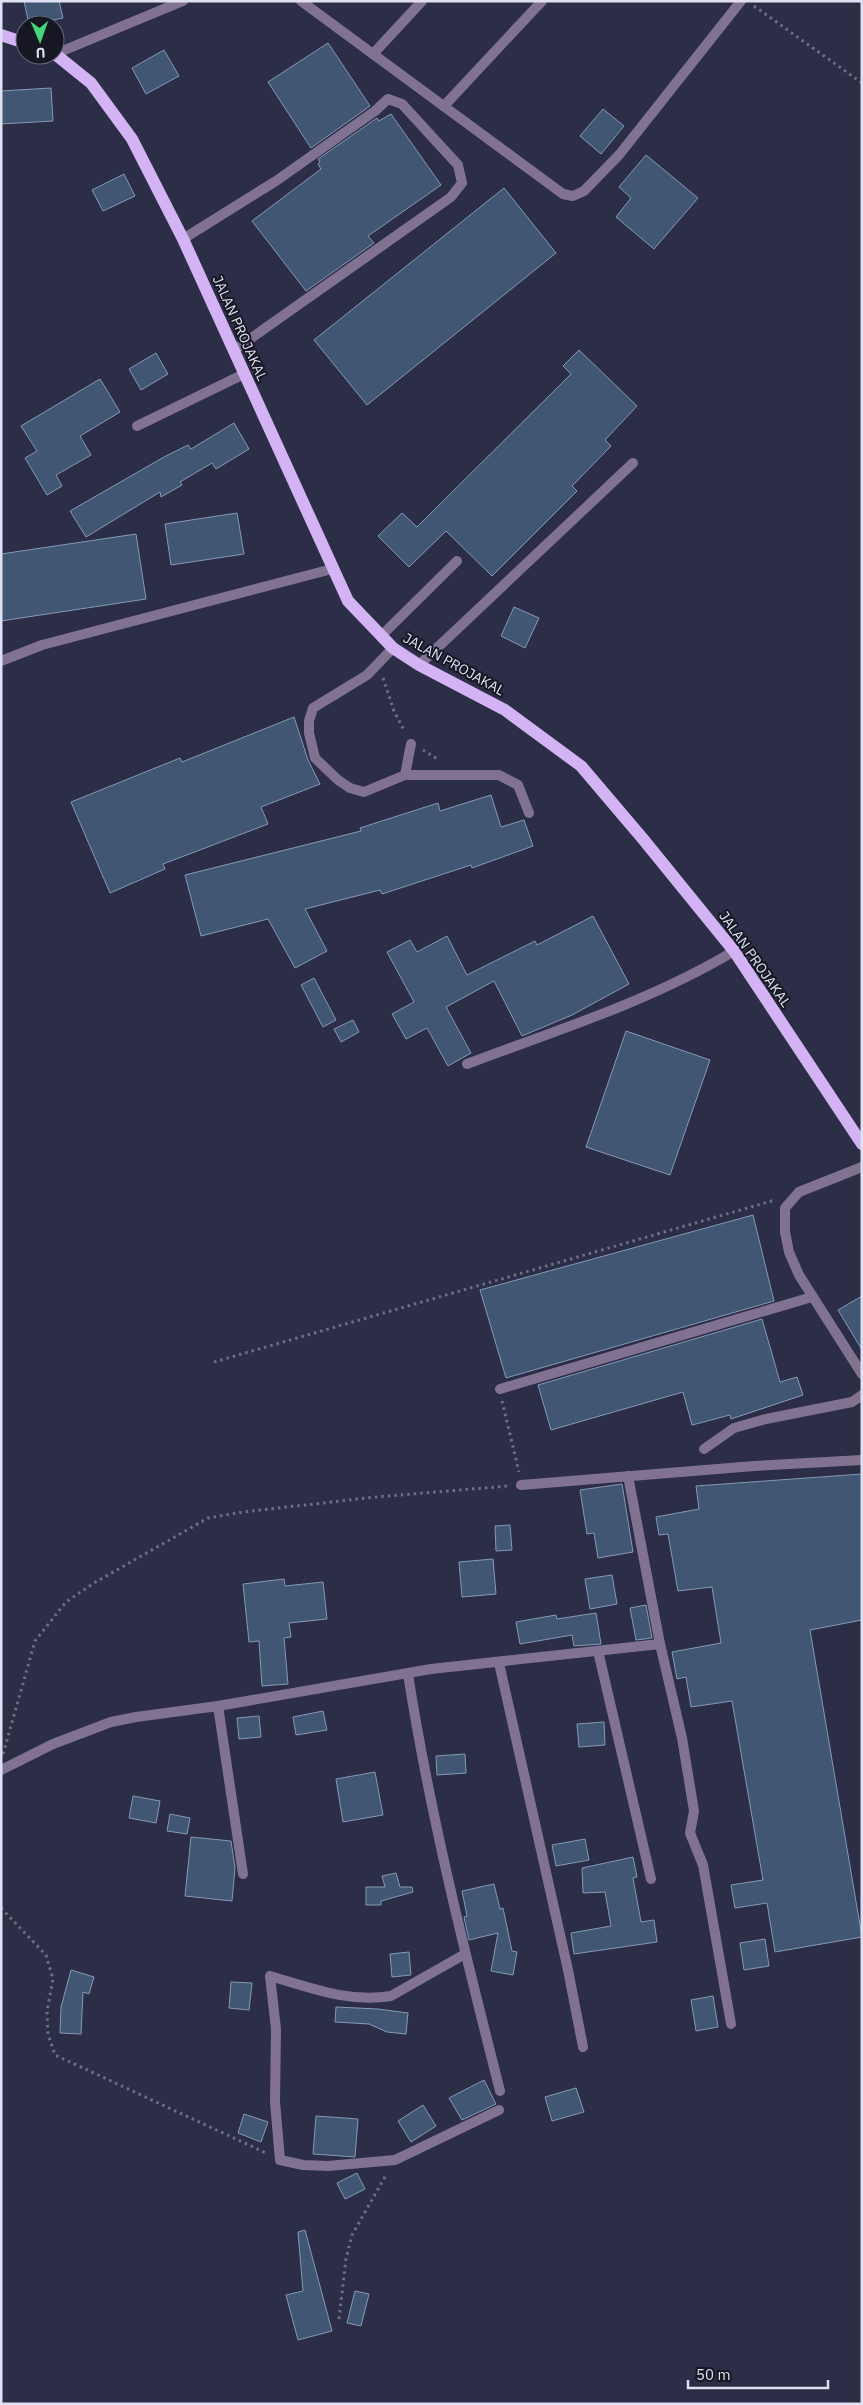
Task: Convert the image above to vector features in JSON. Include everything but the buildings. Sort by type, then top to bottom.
[{"type":"main road","points":[[1,36],[15,40]]},
{"type":"main road","name":"JALAN PROJAKAL","points":[[65,62],[91,83],[132,139],[183,239],[348,601],[393,648],[419,665],[505,710],[581,766],[644,838],[734,951],[862,1144]]},
{"type":"street","points":[[65,50],[183,1]]},
{"type":"street","points":[[301,1],[563,194],[573,196],[584,191],[619,155],[741,1]]},
{"type":"street","points":[[373,54],[422,1]]},
{"type":"street","points":[[444,106],[542,1]]},
{"type":"street","points":[[183,239],[276,181],[375,111],[388,99],[402,104],[458,165],[462,183],[451,198],[233,351]]},
{"type":"street","points":[[137,426],[244,374]]},
{"type":"street","points":[[419,665],[632,462]]},
{"type":"street","points":[[381,636],[457,561]]},
{"type":"street","points":[[1,661],[42,645],[332,569]]},
{"type":"street","points":[[393,648],[353,686],[313,708],[309,720],[311,745],[315,758],[325,770],[350,788],[364,792],[405,775],[499,776],[518,785],[529,813]]},
{"type":"street","points":[[405,775],[411,744]]},
{"type":"street","points":[[467,1064],[642,997],[704,969],[734,951]]},
{"type":"street","points":[[862,1167],[799,1192],[785,1208],[785,1232],[789,1252],[812,1298],[862,1374]]},
{"type":"street","points":[[500,1390],[812,1298]]},
{"type":"street","points":[[704,1449],[734,1428],[852,1402],[862,1395]]},
{"type":"street","points":[[521,1485],[862,1460]]},
{"type":"street","points":[[628,1476],[660,1644],[682,1738],[694,1811],[690,1834],[703,1865],[731,2024]]},
{"type":"street","points":[[1,1770],[53,1744],[111,1722],[136,1717],[218,1706],[408,1674],[660,1644]]},
{"type":"street","points":[[598,1651],[651,1879]]},
{"type":"street","points":[[499,1663],[568,1970],[583,2047]]},
{"type":"street","points":[[408,1674],[420,1754],[465,1954],[500,2091]]},
{"type":"street","points":[[218,1706],[243,1874]]},
{"type":"street","points":[[465,1954],[391,1996],[381,1998],[346,1998],[270,1976],[276,2029],[275,2102],[280,2160],[303,2166],[328,2166],[395,2160],[499,2110]]},
{"type":"path","points":[[748,1],[862,83]]},
{"type":"path","points":[[378,664],[394,711],[411,744]]},
{"type":"path","points":[[214,1362],[799,1192]]},
{"type":"path","points":[[1,1762],[35,1641],[66,1602],[94,1583],[208,1518],[243,1512],[521,1485],[500,1390]]},
{"type":"path","points":[[1,1908],[46,1955],[53,1979],[47,2011],[48,2034],[55,2055],[280,2160]]},
{"type":"path","points":[[339,2319],[346,2259],[352,2235],[365,2209],[395,2160]]}]
